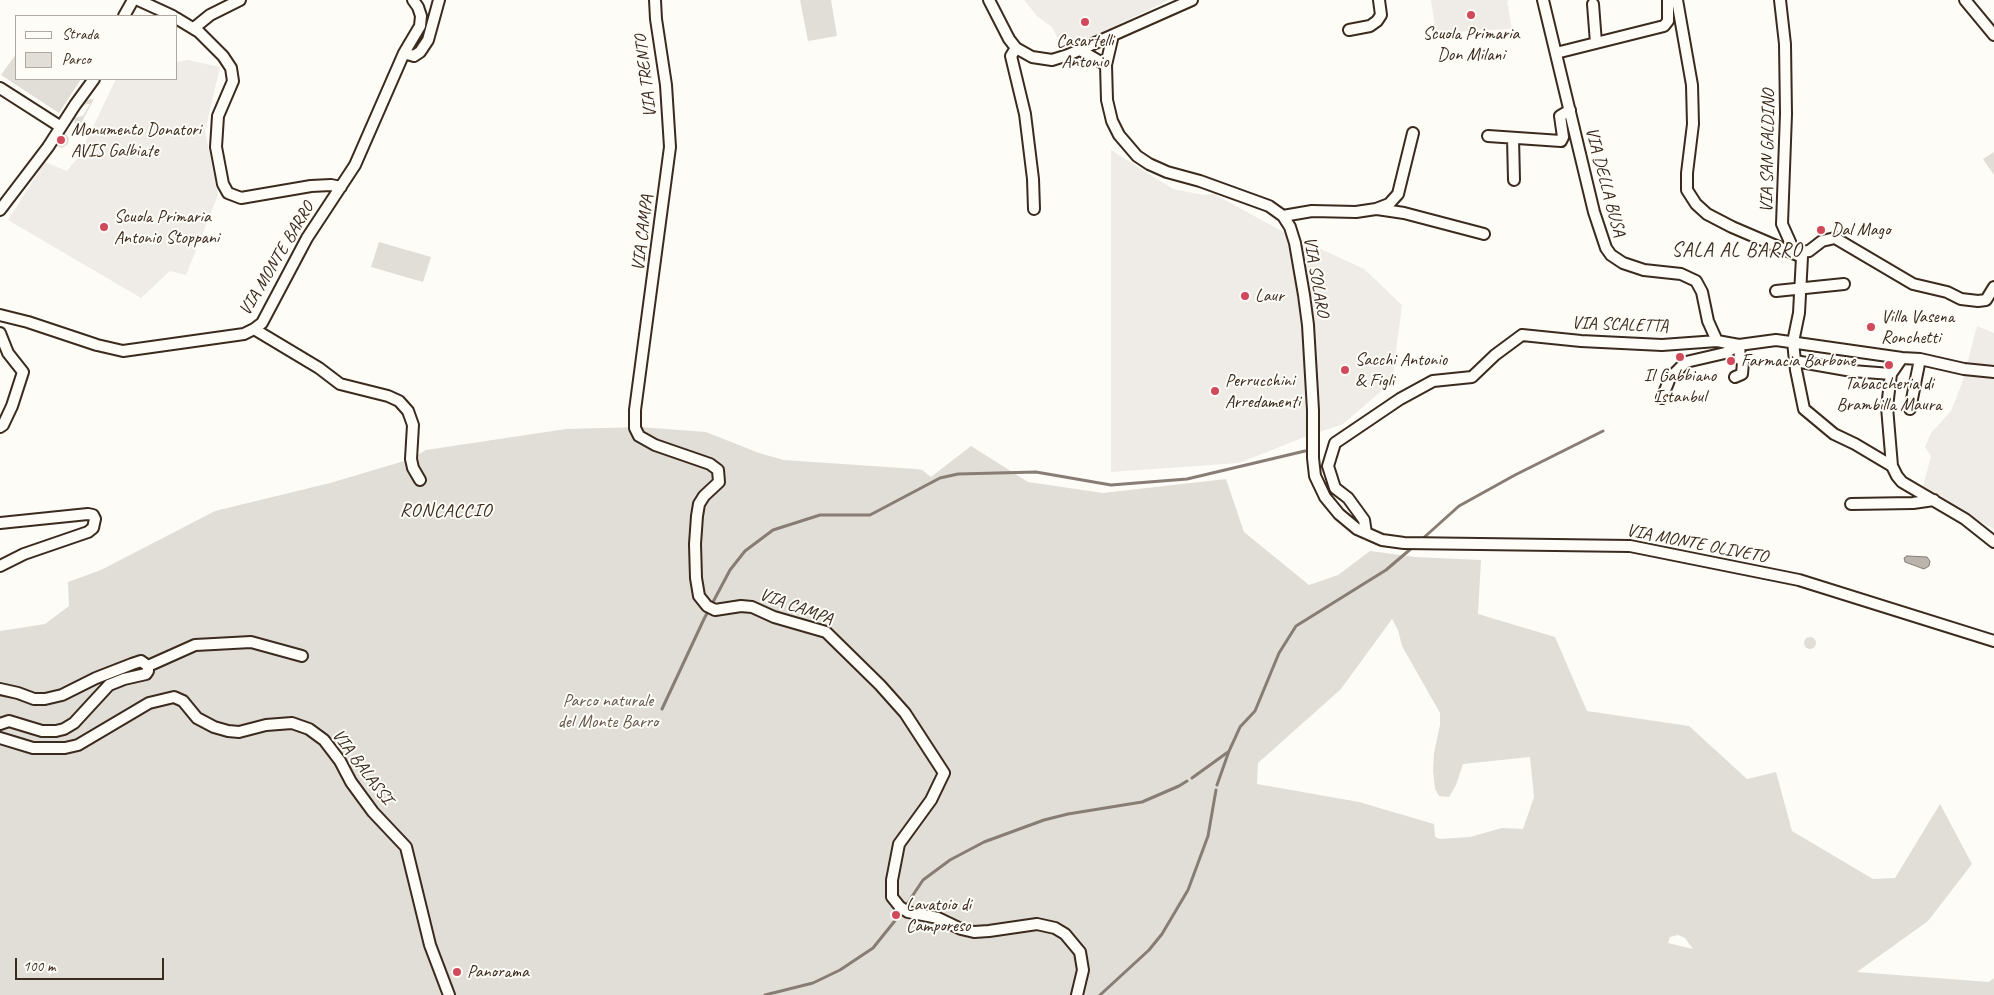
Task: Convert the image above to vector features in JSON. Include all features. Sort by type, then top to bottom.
[{"type":"street","points":[[125,15],[133,0]]},
{"type":"street","points":[[138,0],[171,15]]},
{"type":"street","points":[[194,28],[210,15],[240,0]]},
{"type":"street","name":"VIA MONTE BARRO","points":[[0,316],[28,322],[123,352],[244,334],[262,323],[307,238],[355,165],[404,53],[420,26],[421,16],[413,0]]},
{"type":"street","points":[[404,53],[414,56],[420,52],[428,40],[439,0]]},
{"type":"street","name":"VIA TRENTO","points":[[656,0],[656,18],[666,85],[670,147]]},
{"type":"street","points":[[989,0],[1009,39],[1016,48],[1032,57],[1052,60],[1080,50],[1192,0]]},
{"type":"street","points":[[1349,30],[1370,26],[1377,22],[1381,15],[1379,0]]},
{"type":"street","name":"VIA DELLA BUSA","points":[[1543,0],[1594,212],[1606,248],[1611,255],[1623,264],[1644,270],[1681,274],[1696,281],[1702,292],[1708,321],[1717,342]]},
{"type":"street","points":[[1556,53],[1664,26],[1668,21],[1668,0]]},
{"type":"street","points":[[1677,0],[1692,85],[1693,124],[1687,173],[1687,190],[1696,204],[1707,214],[1732,227],[1795,253],[1809,251],[1822,240],[1834,238],[1913,284],[1947,292],[1961,299],[1986,300],[1994,287]]},
{"type":"street","name":"VIA SAN GALDINO","points":[[1780,0],[1785,44],[1786,114],[1782,224],[1795,253],[1802,257],[1801,289],[1793,342],[1804,409],[1834,434],[1856,444],[1892,466]]},
{"type":"street","points":[[1965,0],[1994,35]]},
{"type":"street","points":[[1593,4],[1596,43]]},
{"type":"street","points":[[178,19],[194,28],[228,62],[233,74],[230,90],[218,116],[216,147],[223,184],[228,193],[241,198],[311,186],[331,185],[341,187]]},
{"type":"street","points":[[1113,34],[1106,65],[1107,100],[1112,122],[1137,156],[1166,172],[1200,181],[1269,206],[1283,216],[1312,211],[1356,212],[1376,209],[1389,204],[1398,194],[1413,133]]},
{"type":"street","points":[[1016,48],[1011,56],[1025,114],[1033,179],[1034,209]]},
{"type":"street","points":[[1080,50],[1106,65]]},
{"type":"street","points":[[0,210],[43,153],[93,80]]},
{"type":"street","points":[[0,88],[61,127]]},
{"type":"street","name":"VIA DELLA BUSA","points":[[1488,136],[1561,141],[1563,137],[1560,116],[1570,110]]},
{"type":"street","points":[[1514,138],[1514,180]]},
{"type":"street","name":"VIA CAMPA","points":[[670,147],[635,410],[635,428],[639,436],[655,445],[704,462],[718,470],[719,482],[715,488],[704,496],[699,504],[695,529],[696,578],[699,596],[707,606],[715,610],[741,606],[752,607],[774,617],[826,632],[905,713],[942,766],[944,773],[931,800],[899,844],[892,880],[892,898],[900,907],[908,912],[938,918],[961,929],[974,932],[1037,924],[1055,928],[1065,934],[1080,952],[1083,970],[1077,995]]},
{"type":"street","points":[[1376,209],[1404,213],[1484,234]]},
{"type":"street","name":"VIA SOLARO","points":[[1283,216],[1290,227],[1295,243],[1304,295],[1310,364],[1315,476],[1326,497],[1339,514],[1361,531]]},
{"type":"street","points":[[1776,291],[1844,284]]},
{"type":"street","points":[[254,329],[319,368],[340,384],[388,396],[400,401],[408,411],[413,425],[411,459],[413,468],[420,480]]},
{"type":"street","points":[[0,333],[8,353],[22,372],[12,406],[3,425],[0,427]]},
{"type":"street","name":"VIA SCALETTA","points":[[1361,531],[1364,520],[1348,498],[1336,488],[1330,474],[1328,466],[1335,443],[1400,399],[1434,381],[1472,377],[1495,355],[1522,335],[1581,341],[1662,345],[1717,342],[1739,345]]},
{"type":"street","points":[[1662,398],[1670,378],[1686,362],[1724,353],[1739,345],[1776,340],[1893,355],[1964,369],[1994,372]]},
{"type":"street","points":[[1735,377],[1742,374],[1743,362],[1740,359],[1739,345]]},
{"type":"street","points":[[1902,358],[1892,374],[1887,407],[1892,466],[1902,482],[1965,519],[1994,542]]},
{"type":"street","points":[[1910,409],[1920,359]]},
{"type":"street","points":[[1795,361],[1852,371],[1892,374]]},
{"type":"street","points":[[1851,504],[1913,503],[1934,500]]},
{"type":"street","points":[[0,523],[88,514],[93,515],[95,519],[93,528],[88,532],[24,554],[0,566]]},
{"type":"street","name":"VIA MONTE OLIVETO","points":[[1361,531],[1382,540],[1404,543],[1630,546],[1799,580],[1994,641]]},
{"type":"street","points":[[148,666],[194,646],[214,644],[251,642],[302,656]]},
{"type":"street","points":[[0,689],[34,699],[45,699],[62,695],[96,678],[141,661],[148,666]]},
{"type":"street","points":[[0,724],[9,721],[42,731],[64,729],[74,723],[109,686],[124,679],[146,674],[148,666]]},
{"type":"street","name":"VIA BALASSI","points":[[0,738],[33,748],[65,748],[78,745],[149,703],[174,697],[183,701],[197,718],[214,727],[228,731],[239,732],[266,725],[292,723],[309,729],[324,740],[373,812],[406,847],[430,945],[449,995]]},
{"type":"shaded area","name":"Casartelli Antonio","points":[[1024,0],[1169,0],[1064,51],[1052,27],[1038,17]]},
{"type":"shaded area","name":"Scuola Primaria Don Milani","points":[[1431,0],[1509,0],[1507,1],[1512,29],[1436,33]]},
{"type":"shaded area","points":[[188,60],[220,67],[205,131],[218,195],[186,275],[170,271],[141,298],[8,220],[45,162],[67,171],[79,156],[116,80],[178,80],[178,62]]},
{"type":"shaded area","points":[[1111,150],[1173,189],[1204,195],[1214,194],[1278,229],[1364,269],[1402,305],[1392,382],[1343,424],[1239,463],[1111,472]]},
{"type":"shaded area","points":[[1977,326],[1994,333],[1994,529],[1922,490],[1931,456],[1925,447],[1931,433],[1951,411],[1962,383]]},
{"type":"shaded area","points":[[1907,556],[1927,557],[1930,561],[1929,566],[1924,569],[1905,562],[1904,558]]},
{"type":"green space","points":[[800,0],[831,0],[837,36],[808,41]]},
{"type":"green space","points":[[15,55],[15,80],[80,80],[59,113],[1,75]]},
{"type":"green space","points":[[94,99],[78,131],[73,118],[83,116],[90,104],[81,105],[86,100]]},
{"type":"green space","points":[[63,131],[69,138],[68,144],[62,148],[54,145]]},
{"type":"green space","points":[[1994,152],[1994,175],[1983,159]]},
{"type":"green space","points":[[379,242],[431,257],[423,282],[371,267]]},
{"type":"green space","name":"Parco naturale del Monte Barro","points":[[640,427],[706,432],[759,453],[784,460],[916,469],[922,470],[931,477],[971,446],[1028,482],[1103,493],[1226,479],[1244,532],[1309,585],[1338,575],[1370,551],[1415,557],[1481,560],[1478,614],[1555,637],[1587,711],[1689,726],[1747,779],[1776,772],[1792,831],[1873,879],[1895,878],[1940,804],[1972,864],[1928,921],[1857,972],[1989,982],[1994,978],[1994,995],[0,995],[0,631],[45,624],[69,606],[68,582],[101,570],[215,511],[330,483],[411,459],[426,450],[566,429]],"holes":[[[1392,619],[1398,630],[1402,646],[1440,713],[1433,771],[1435,789],[1439,796],[1449,797],[1456,785],[1463,764],[1530,757],[1534,797],[1523,829],[1502,828],[1470,837],[1440,839],[1435,837],[1434,824],[1359,802],[1257,784],[1258,763],[1341,689]],[[1678,935],[1685,938],[1693,949],[1668,943],[1670,937]]]},
{"type":"green space","points":[[1812,637],[1815,638],[1815,648],[1808,649],[1805,648],[1804,641],[1805,638]]},
{"type":"waterway","points":[[1420,541],[1459,506],[1515,475],[1603,431]]},
{"type":"waterway","points":[[662,709],[704,619],[730,570],[745,551],[773,530],[820,515],[870,515],[940,478],[958,474],[1036,472],[1111,485],[1187,479],[1305,451]]},
{"type":"waterway","points":[[1217,785],[1240,727],[1255,711],[1279,653],[1296,626],[1386,570],[1413,547]]},
{"type":"waterway","points":[[1192,778],[1228,752]]},
{"type":"waterway","points":[[905,907],[923,880],[950,860],[984,842],[1044,820],[1068,814],[1142,802],[1187,781]]},
{"type":"waterway","points":[[1100,995],[1149,950],[1162,934],[1188,890],[1208,836],[1216,790]]},
{"type":"waterway","points":[[765,995],[813,983],[840,970],[873,948],[902,912]]},
{"type":"place","name":"Scuola Primaria Don Milani","points":[[1471,15]]},
{"type":"place","name":"Casartelli Antonio","points":[[1085,22]]},
{"type":"place","name":"Monumento Donatori AVIS Galbiate","points":[[61,140]]},
{"type":"place","name":"Scuola Primaria Antonio Stoppani","points":[[104,227]]},
{"type":"place","name":"Dal Mago","points":[[1821,230]]},
{"type":"place","name":"Laur","points":[[1245,296]]},
{"type":"place","name":"Villa Vasena Ronchetti","points":[[1871,327]]},
{"type":"place","name":"Il Gabbiano Istanbul","points":[[1680,357]]},
{"type":"place","name":"Farmacia Barbone","points":[[1731,361]]},
{"type":"place","name":"Tabaccheria di Brambilla Maura","points":[[1889,365]]},
{"type":"place","name":"Sacchi Antonio & Figli","points":[[1345,370]]},
{"type":"place","name":"Perrucchini Arredamenti","points":[[1215,391]]},
{"type":"place","name":"Lavatoio di Camporeso","points":[[896,915]]},
{"type":"place","name":"Panorama","points":[[457,972]]},
{"type":"district","name":"SALA AL BARRO","points":[[1737,251]]},
{"type":"district","name":"RONCACCIO","points":[[446,511]]}]
